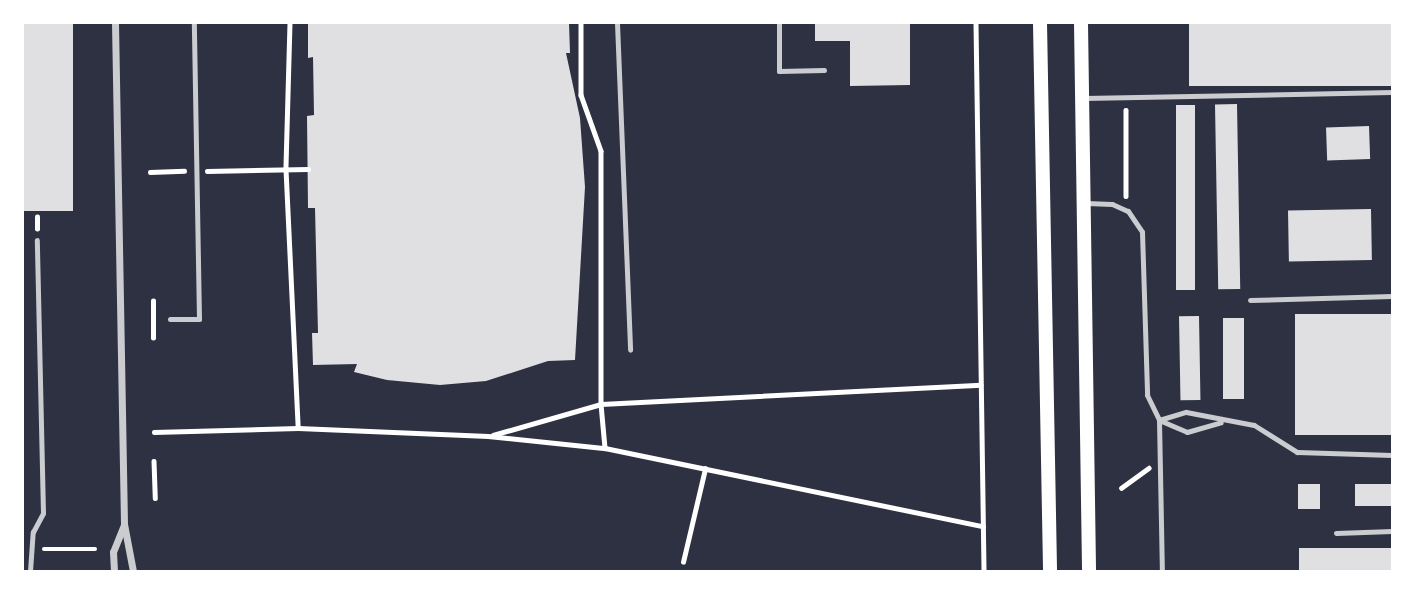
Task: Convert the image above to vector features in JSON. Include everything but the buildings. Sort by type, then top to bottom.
[{"type":"main road","points":[[1040,23],[1050,571]]},
{"type":"main road","points":[[1081,23],[1089,571]]},
{"type":"street","points":[[115,23],[124,524],[133,571]]},
{"type":"street","points":[[114,571],[113,552],[124,524]]},
{"type":"lane","points":[[170,319],[199,319],[194,23]]},
{"type":"lane","points":[[617,23],[629,350]]},
{"type":"lane","points":[[779,23],[779,71],[824,70]]},
{"type":"lane","points":[[1082,98],[1126,95],[1392,92]]},
{"type":"lane","points":[[1083,203],[1112,204],[1128,211],[1142,232],[1147,395],[1159,419],[1162,571]]},
{"type":"lane","points":[[30,571],[33,532],[43,513],[37,240]]},
{"type":"lane","points":[[1250,300],[1392,296]]},
{"type":"lane","points":[[1159,419],[1186,412],[1221,422],[1254,425],[1297,452],[1392,454]]},
{"type":"lane","points":[[1159,419],[1187,432],[1221,422]]},
{"type":"lane","points":[[1336,533],[1392,531]]},
{"type":"path","points":[[290,23],[286,169],[298,428]]},
{"type":"path","points":[[581,23],[581,95],[601,151],[601,404],[606,448]]},
{"type":"path","points":[[976,23],[984,571]]},
{"type":"path","points":[[1126,95],[1128,211]]},
{"type":"path","points":[[150,172],[308,169]]},
{"type":"path","points":[[153,301],[153,338]]},
{"type":"path","points":[[488,436],[601,404],[981,385]]},
{"type":"path","points":[[154,432],[298,428],[488,436],[606,448],[984,526]]},
{"type":"path","points":[[155,461],[155,498]]},
{"type":"path","points":[[1121,488],[1159,461]]},
{"type":"path","points":[[683,562],[705,468]]},
{"type":"path","points":[[33,550],[95,549]]}]
